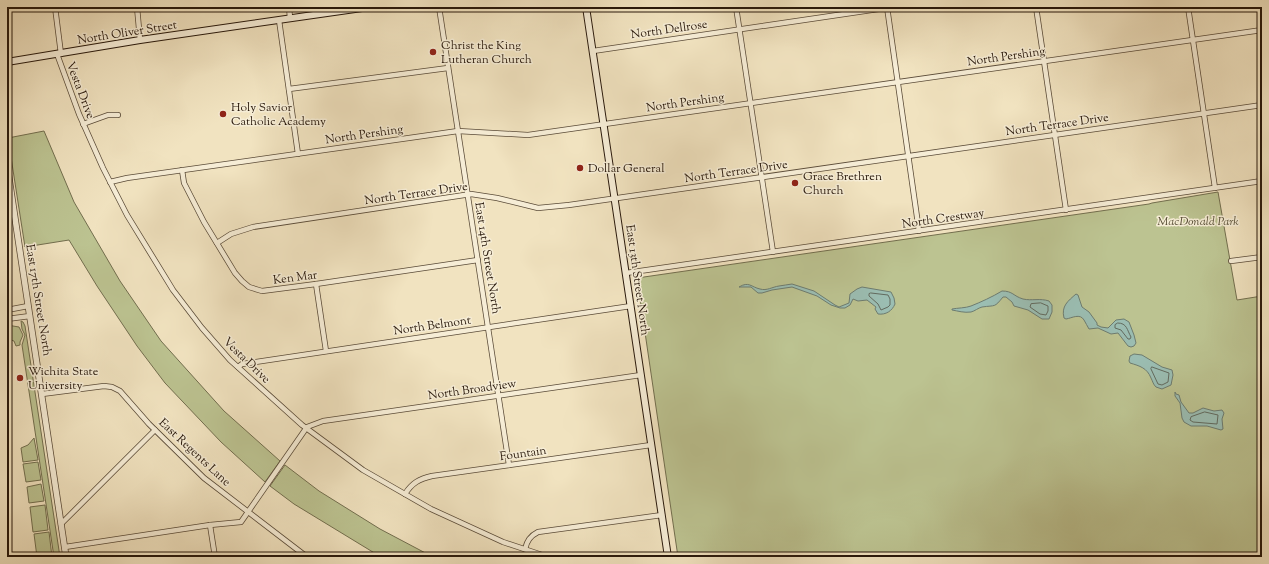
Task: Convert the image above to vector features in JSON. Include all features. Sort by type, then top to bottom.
[{"type":"main road","name":"North Oliver Street","points":[[7,62],[140,40],[369,7]]},
{"type":"main road","name":"East 13th Street North","points":[[586,7],[668,557]]},
{"type":"street","name":"Vesta Drive","points":[[55,7],[59,54],[84,124],[110,182],[127,214],[173,290],[202,328],[238,367],[306,428],[363,470],[431,509],[504,542],[548,557]]},
{"type":"street","points":[[137,7],[140,40]]},
{"type":"street","points":[[289,7],[290,18]]},
{"type":"street","name":"East 14th Street North","points":[[439,7],[509,465]]},
{"type":"street","points":[[736,7],[773,252]]},
{"type":"street","points":[[888,7],[897,82],[919,231]]},
{"type":"street","name":"North Dellrose","points":[[593,51],[888,7]]},
{"type":"street","points":[[1036,7],[1066,210]]},
{"type":"street","points":[[1188,7],[1215,188]]},
{"type":"street","points":[[278,20],[298,154]]},
{"type":"street","name":"North Pershing","points":[[110,182],[182,170],[458,131],[528,135],[1262,30]]},
{"type":"street","points":[[289,89],[448,68]]},
{"type":"street","name":"North Terrace Drive","points":[[217,243],[231,234],[253,227],[468,195],[497,198],[538,208],[569,205],[1262,105]]},
{"type":"street","points":[[84,124],[108,115],[118,115]]},
{"type":"street","name":"East 17th Street North","points":[[7,165],[66,557]]},
{"type":"street","name":"Ken Mar","points":[[182,170],[184,183],[204,222],[235,273],[249,287],[262,291],[478,260]]},
{"type":"street","name":"North Crestway","points":[[626,273],[1262,181]]},
{"type":"street","points":[[1231,261],[1262,256]]},
{"type":"street","points":[[316,284],[326,351]]},
{"type":"street","points":[[7,310],[28,306]]},
{"type":"street","name":"North Belmont","points":[[238,367],[242,364],[631,306]]},
{"type":"street","points":[[7,319],[30,316]]},
{"type":"street","name":"North Broadview","points":[[306,428],[323,421],[641,375]]},
{"type":"street","name":"East Regents Lane","points":[[42,394],[104,386],[112,387],[120,391],[155,430],[204,478],[307,557]]},
{"type":"street","points":[[65,547],[210,525],[241,522],[306,428]]},
{"type":"street","points":[[62,524],[155,430]]},
{"type":"street","name":"Fountain","points":[[405,494],[410,486],[423,478],[651,445]]},
{"type":"street","points":[[525,549],[531,536],[538,532],[662,515]]},
{"type":"street","points":[[210,525],[215,557]]},
{"type":"green space","points":[[44,131],[74,202],[120,281],[161,341],[224,411],[280,461],[265,482],[221,442],[165,383],[137,346],[97,286],[69,240],[25,247],[8,138]]},
{"type":"green space","name":"MacDonald Park","points":[[1218,192],[1237,300],[1262,296],[1262,557],[678,557],[637,278],[1149,204]]},
{"type":"green space","points":[[21,321],[25,326],[60,557],[54,557],[22,345],[25,335],[22,329]]},
{"type":"green space","points":[[7,325],[19,327],[23,335],[20,345],[16,346],[14,341],[8,339]]},
{"type":"green space","points":[[34,438],[38,460],[23,462],[21,448],[28,445]]},
{"type":"green space","points":[[38,462],[41,480],[26,482],[23,464]]},
{"type":"green space","points":[[285,465],[319,491],[380,529],[433,557],[381,557],[294,504],[270,486]]},
{"type":"green space","points":[[41,484],[44,501],[29,503],[27,487]]},
{"type":"green space","points":[[45,505],[48,530],[33,532],[30,507]]},
{"type":"green space","points":[[49,532],[52,557],[37,557],[34,534]]},
{"type":"water","points":[[748,284],[765,290],[776,286],[792,284],[814,291],[839,307],[849,303],[850,294],[862,287],[891,292],[895,304],[888,312],[878,314],[875,309],[876,307],[867,300],[858,301],[853,299],[850,305],[845,308],[840,308],[831,305],[817,296],[792,287],[758,293],[751,287],[739,287]]},
{"type":"water","points":[[1002,291],[1009,292],[1023,299],[1049,301],[1052,305],[1052,312],[1049,319],[1042,319],[1028,310],[1014,306],[1006,297],[1003,297],[994,305],[982,307],[971,312],[952,310],[971,306]]},
{"type":"water","points":[[1076,294],[1078,295],[1082,307],[1089,312],[1097,325],[1108,328],[1116,320],[1124,319],[1129,322],[1136,343],[1134,346],[1128,346],[1118,333],[1111,334],[1098,328],[1089,329],[1084,320],[1080,317],[1076,316],[1066,319],[1064,318],[1064,307]]},
{"type":"water","points":[[1134,354],[1142,355],[1162,367],[1172,370],[1173,375],[1171,385],[1162,389],[1156,387],[1145,370],[1140,366],[1130,363],[1130,356]]},
{"type":"water","points":[[1175,392],[1179,395],[1181,402],[1189,413],[1193,413],[1203,408],[1214,411],[1222,410],[1224,413],[1222,419],[1223,429],[1221,430],[1207,426],[1191,426],[1184,422],[1180,403],[1175,396]]},
{"type":"place","name":"Christ the King Lutheran Church","points":[[433,52]]},
{"type":"place","name":"Holy Savior Catholic Academy","points":[[223,114]]},
{"type":"place","name":"Dollar General","points":[[580,168]]},
{"type":"place","name":"Grace Brethren Church","points":[[795,183]]},
{"type":"place","name":"Wichita State University","points":[[20,378]]}]
